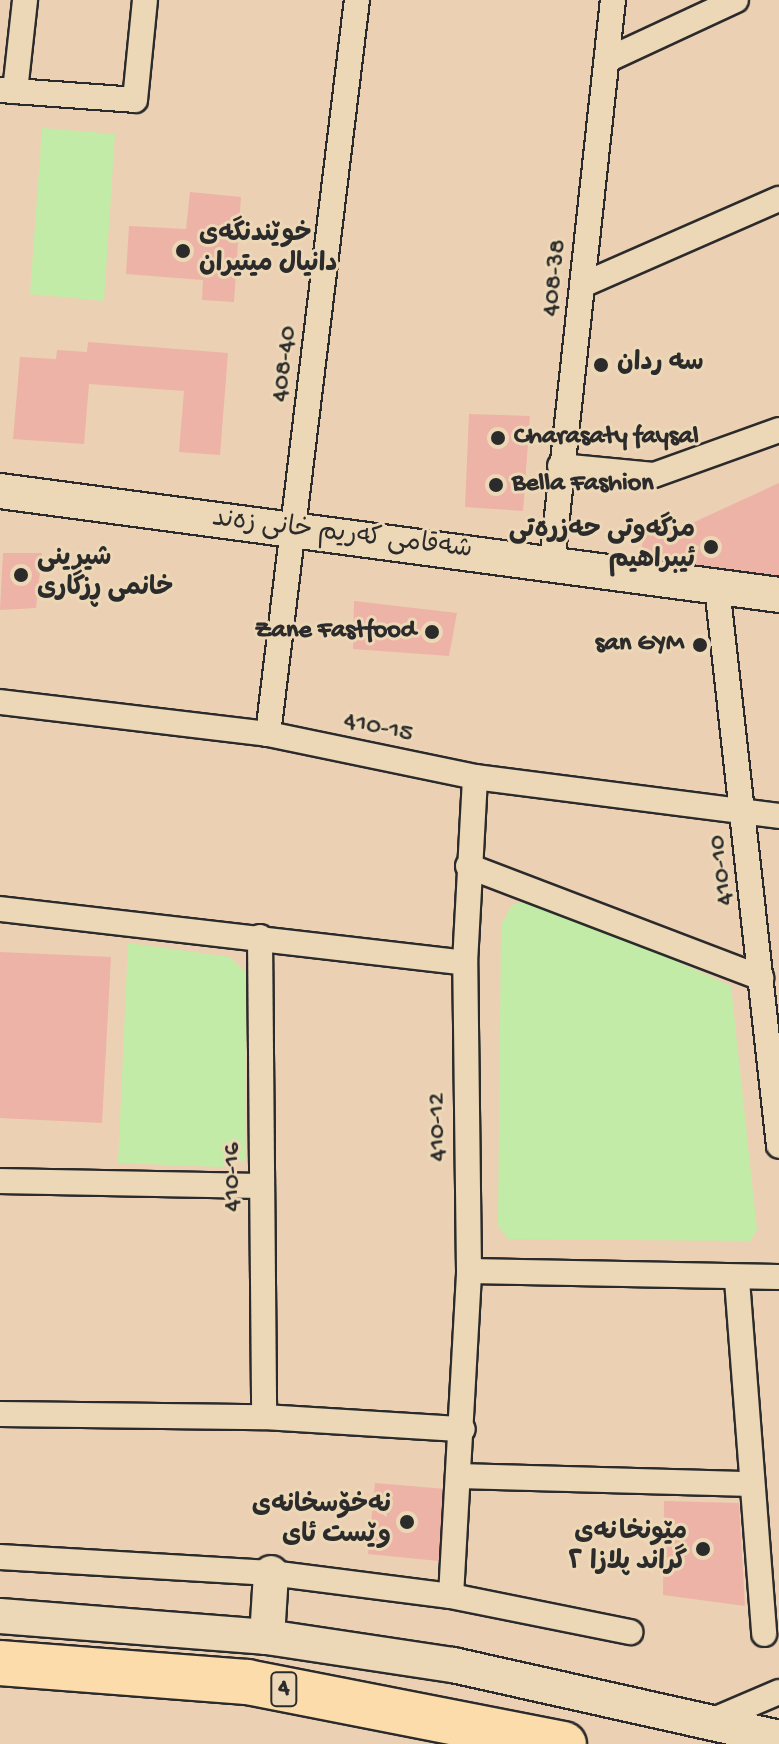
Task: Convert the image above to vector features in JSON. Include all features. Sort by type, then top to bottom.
[{"type":"highway","name":"4","points":[[0,1663],[247,1682],[564,1744]]},
{"type":"main road","name":"شەقامی کەریم خانی زەند","points":[[0,491],[779,595]]},
{"type":"main road","points":[[267,1637],[271,1573]]},
{"type":"main road","points":[[0,1616],[267,1637],[453,1665],[779,1738]]},
{"type":"street","points":[[25,0],[8,90],[135,100],[145,0]]},
{"type":"street","name":"408-40","points":[[268,734],[357,0]]},
{"type":"street","name":"408-38","points":[[552,563],[560,466],[585,284],[613,0]]},
{"type":"street","points":[[607,60],[736,0]]},
{"type":"street","points":[[585,284],[779,199]]},
{"type":"street","points":[[560,466],[654,475],[779,430]]},
{"type":"street","name":"410-10","points":[[717,587],[744,811],[770,948],[761,978],[779,1146]]},
{"type":"street","name":"410-15","points":[[0,702],[268,734],[475,777],[779,816]]},
{"type":"street","name":"410-12","points":[[451,1596],[461,1476],[469,1271],[465,963],[475,777]]},
{"type":"street","points":[[468,866],[761,978]]},
{"type":"street","points":[[0,909],[465,963]]},
{"type":"street","name":"410-16","points":[[260,937],[264,1417]]},
{"type":"street","points":[[0,1181],[262,1186]]},
{"type":"street","points":[[469,1271],[737,1280],[779,1277]]},
{"type":"street","points":[[737,1280],[749,1484],[764,1634]]},
{"type":"street","points":[[0,1414],[264,1417],[463,1429]]},
{"type":"street","points":[[461,1476],[749,1484]]},
{"type":"street","points":[[0,1557],[271,1573],[451,1596],[630,1632]]},
{"type":"street","points":[[711,1721],[779,1692]]},
{"type":"green space","points":[[42,128],[115,134],[104,301],[30,294]]},
{"type":"green space","points":[[538,898],[731,986],[757,1230],[750,1241],[508,1239],[498,1226],[501,925],[512,905]]},
{"type":"green space","points":[[128,943],[230,957],[247,973],[245,1160],[223,1167],[118,1163]]},
{"type":"building","name":"خوێندنگەی دانیال میتیران","points":[[190,192],[241,197],[234,302],[202,300],[203,280],[126,274],[129,226],[186,229]]},
{"type":"building","points":[[88,342],[228,353],[220,455],[179,452],[184,391],[89,384],[84,444],[13,439],[20,357],[56,359],[57,350],[87,352]]},
{"type":"building","points":[[469,414],[530,416],[523,511],[465,507]]},
{"type":"building","name":"مزگەوتی حەزرەتی ئیبراهیم","points":[[779,483],[779,583],[639,565],[645,528],[677,530]]},
{"type":"building","name":"شیرینی خانمی ڕزگاری","points":[[3,553],[42,553],[36,608],[0,610]]},
{"type":"building","points":[[354,601],[457,613],[449,656],[353,649]]},
{"type":"building","points":[[0,952],[111,957],[102,1123],[0,1118]]},
{"type":"building","name":"نەخۆسخانەی وێست ئای","points":[[375,1483],[446,1489],[439,1561],[368,1554]]},
{"type":"building","name":"مێونخانەی گراند پلازا ٢","points":[[664,1501],[739,1503],[745,1606],[663,1595]]},
{"type":"place","name":"خوێندنگەی دانیال میتیران","points":[[183,251]]},
{"type":"place","name":"سه ردان","points":[[601,365]]},
{"type":"place","name":"Charasaty faysal","points":[[498,438]]},
{"type":"place","name":"Bella Fashion","points":[[496,485]]},
{"type":"place","name":"مزگەوتی حەزرەتی ئیبراهیم","points":[[711,547]]},
{"type":"place","name":"شیرینی خانمی ڕزگاری","points":[[21,575]]},
{"type":"place","name":"Zane Fastfood","points":[[432,632]]},
{"type":"place","name":"san GYM","points":[[700,645]]},
{"type":"place","name":"نەخۆسخانەی وێست ئای","points":[[407,1522]]},
{"type":"place","name":"مێونخانەی گراند پلازا ٢","points":[[703,1549]]}]
